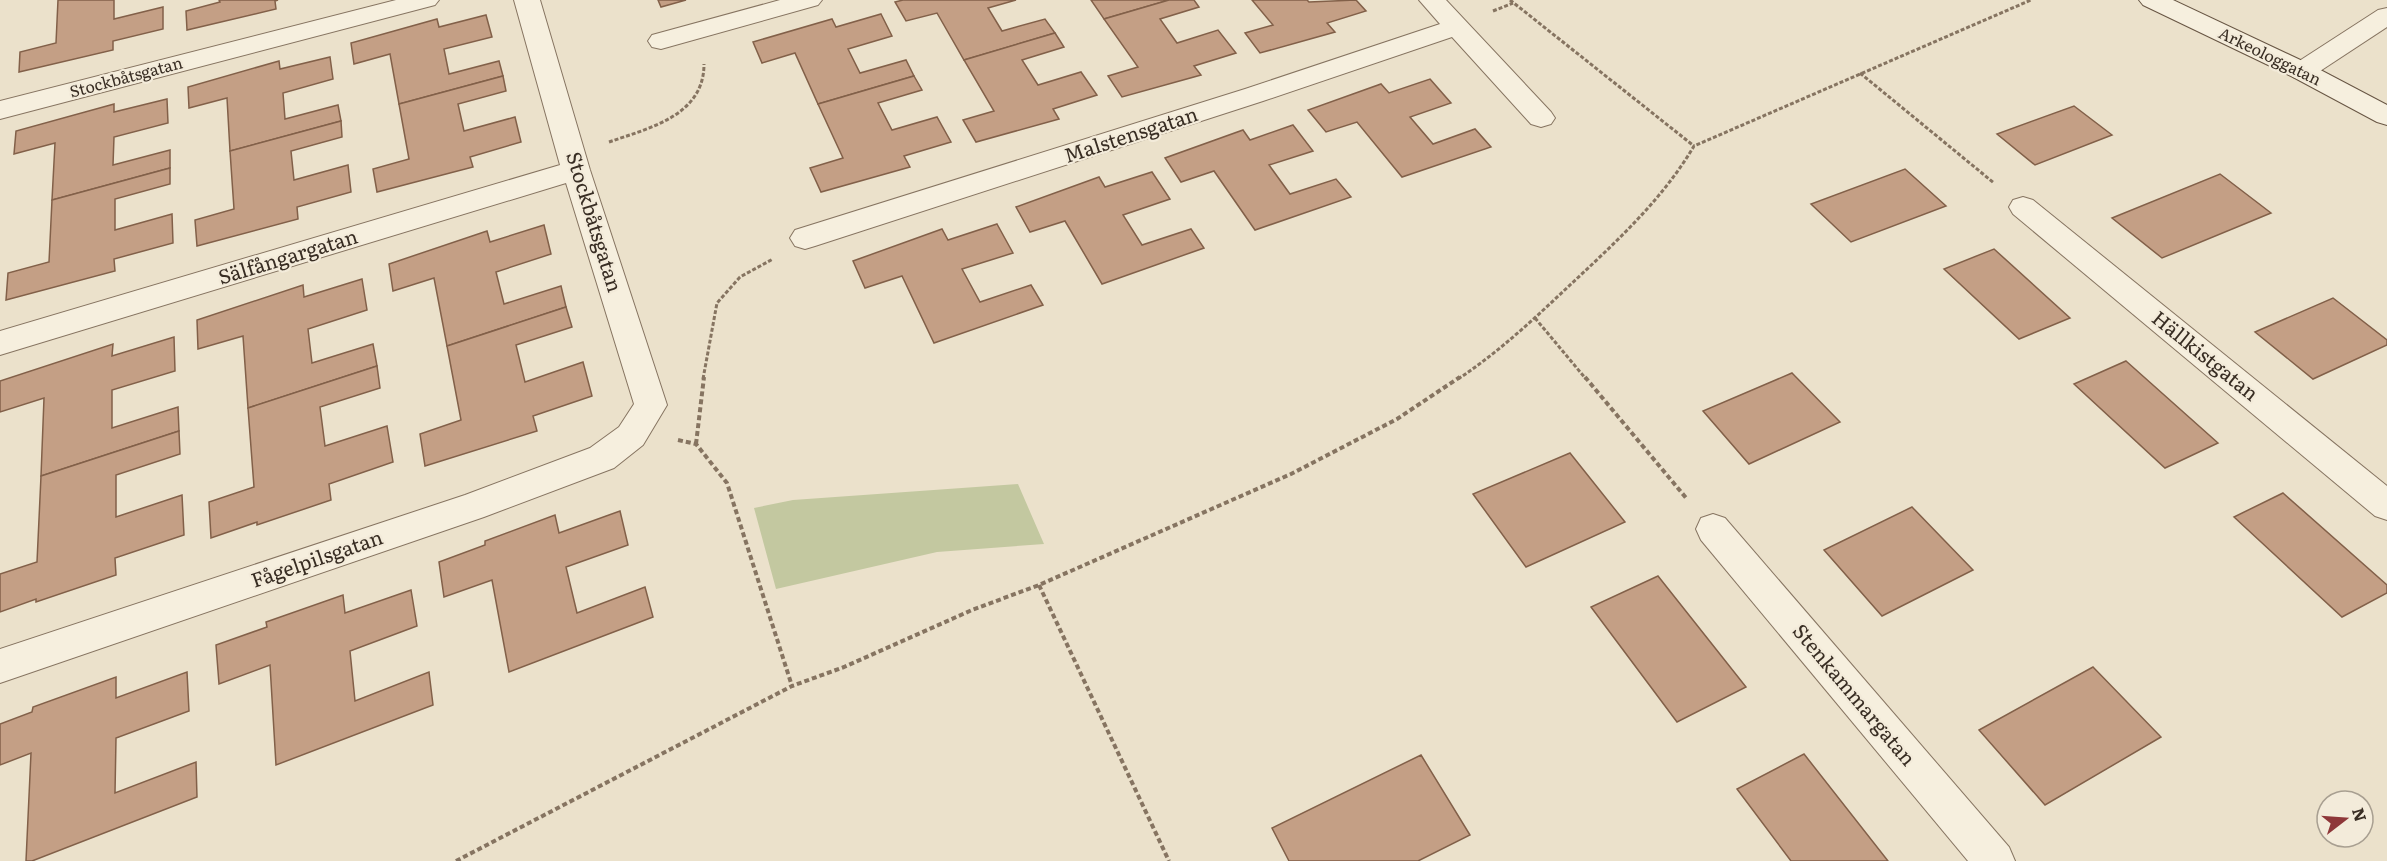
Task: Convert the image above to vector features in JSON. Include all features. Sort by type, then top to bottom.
[{"type":"street","name":"Stockbåtsgatan","points":[[0,110],[426,0]]},
{"type":"street","name":"Stockbåtsgatan","points":[[527,0],[576,170],[651,405],[628,438]]},
{"type":"street","points":[[661,41],[809,0]]},
{"type":"street","points":[[1432,0],[1541,118]]},
{"type":"street","name":"Arkeologgatan","points":[[2152,0],[2302,71],[2387,116]]},
{"type":"street","points":[[2302,71],[2387,16]]},
{"type":"street","name":"Malstensgatan","points":[[805,238],[1254,95],[1456,27]]},
{"type":"street","name":"Sälfångargatan","points":[[0,343],[576,170]]},
{"type":"street","name":"Hällkistgatan","points":[[2023,207],[2387,506]]},
{"type":"street","name":"Fågelpilsgatan","points":[[0,666],[472,507],[602,458],[628,438]]},
{"type":"street","name":"Stenkammargatan","points":[[1713,529],[1995,861]]},
{"type":"path","points":[[1510,0],[1694,146]]},
{"type":"path","points":[[456,861],[792,686],[844,668],[972,610],[1039,585],[1291,474],[1397,419],[1473,369],[1535,318],[1622,237],[1684,163],[1694,146],[2031,0]]},
{"type":"path","points":[[576,170],[589,149],[658,124],[682,111],[693,100],[702,84],[705,62],[694,32]]},
{"type":"path","points":[[1860,73],[2023,207]]},
{"type":"path","points":[[792,686],[727,483],[696,444],[706,355],[717,303],[740,277],[769,260],[808,249],[805,238]]},
{"type":"path","points":[[1535,318],[1713,529]]},
{"type":"path","points":[[1039,585],[1169,861]]},
{"type":"green space","points":[[1018,484],[1044,544],[937,552],[776,589],[754,508],[793,500]]},
{"type":"building","points":[[58,0],[114,0],[114,19],[163,7],[163,29],[113,41],[113,50],[19,72],[20,52],[56,43]]},
{"type":"building","points":[[219,0],[278,0],[275,1],[276,9],[187,30],[186,11],[220,2]]},
{"type":"building","points":[[658,0],[686,0],[661,7]]},
{"type":"building","points":[[903,0],[1016,0],[988,8],[1002,31],[1045,19],[1055,33],[964,60],[937,13],[906,21],[895,2]]},
{"type":"building","points":[[1091,0],[1169,0],[1104,19]]},
{"type":"building","points":[[1169,0],[1194,0],[1199,7],[1160,19],[1177,43],[1218,30],[1236,53],[1194,66],[1201,75],[1122,97],[1108,76],[1138,67],[1104,19]]},
{"type":"building","points":[[1252,0],[1307,0],[1309,2],[1356,0],[1366,11],[1327,23],[1335,32],[1260,53],[1245,33],[1273,25]]},
{"type":"building","points":[[881,14],[892,36],[848,49],[860,73],[906,60],[914,76],[818,104],[795,53],[762,63],[753,42],[832,19],[836,27]]},
{"type":"building","points":[[486,15],[492,37],[444,49],[449,74],[499,61],[503,76],[399,104],[390,54],[354,64],[351,43],[437,19],[439,27]]},
{"type":"building","points":[[1055,33],[1064,47],[1022,60],[1038,85],[1081,72],[1097,95],[1053,109],[1059,119],[976,142],[963,120],[994,111],[964,60]]},
{"type":"building","points":[[330,57],[333,79],[283,93],[285,119],[338,105],[341,121],[230,151],[227,98],[189,108],[188,87],[279,61],[280,69]]},
{"type":"building","points":[[503,76],[506,91],[458,104],[464,131],[515,117],[521,142],[470,157],[473,167],[377,192],[373,169],[409,159],[399,104]]},
{"type":"building","points":[[914,76],[922,90],[878,103],[892,130],[937,117],[951,142],[904,156],[910,167],[821,192],[810,168],[843,158],[818,104]]},
{"type":"building","points":[[1430,79],[1451,103],[1410,117],[1433,144],[1475,129],[1491,147],[1402,177],[1357,122],[1326,132],[1308,110],[1381,84],[1389,93]]},
{"type":"building","points":[[167,99],[168,123],[114,137],[113,165],[170,150],[170,168],[52,200],[55,143],[14,154],[16,131],[114,104],[114,112]]},
{"type":"building","points":[[2074,106],[2112,135],[2035,165],[1997,134]]},
{"type":"building","points":[[341,121],[342,137],[291,151],[294,180],[348,165],[351,192],[297,207],[298,219],[197,246],[195,220],[234,209],[230,151]]},
{"type":"building","points":[[1293,125],[1313,151],[1269,165],[1290,194],[1336,179],[1351,197],[1255,230],[1214,171],[1181,182],[1165,158],[1243,130],[1250,140]]},
{"type":"building","points":[[170,168],[170,184],[115,199],[115,230],[172,214],[173,243],[114,259],[115,271],[6,300],[8,273],[49,262],[52,200]]},
{"type":"building","points":[[1905,169],[1946,206],[1851,242],[1811,204]]},
{"type":"building","points":[[1152,172],[1170,199],[1123,215],[1142,245],[1191,229],[1204,248],[1102,284],[1065,221],[1030,232],[1016,207],[1099,177],[1105,187]]},
{"type":"building","points":[[2220,174],[2271,213],[2162,258],[2112,218]]},
{"type":"building","points":[[997,224],[1013,253],[962,269],[980,302],[1031,285],[1043,305],[934,343],[902,276],[865,288],[853,261],[942,229],[948,240]]},
{"type":"building","points":[[544,225],[551,254],[496,272],[504,304],[561,286],[566,307],[447,346],[434,278],[393,291],[389,264],[487,231],[490,242]]},
{"type":"building","points":[[1994,249],[2070,318],[2019,339],[1944,269]]},
{"type":"building","points":[[362,279],[367,310],[308,329],[312,363],[373,344],[377,366],[248,408],[243,336],[198,349],[197,320],[303,285],[304,297]]},
{"type":"building","points":[[2333,298],[2387,340],[2387,345],[2313,379],[2255,332]]},
{"type":"building","points":[[566,307],[572,327],[516,345],[525,382],[583,362],[592,396],[533,416],[537,431],[425,466],[420,434],[461,420],[447,346]]},
{"type":"building","points":[[174,337],[175,371],[112,390],[112,428],[178,407],[179,431],[41,476],[44,398],[0,412],[0,381],[113,344],[112,356]]},
{"type":"building","points":[[2126,361],[2218,443],[2165,468],[2074,384]]},
{"type":"building","points":[[377,366],[380,388],[320,407],[325,446],[387,426],[393,462],[329,484],[331,500],[211,538],[209,502],[254,487],[248,408]]},
{"type":"building","points":[[1792,373],[1840,422],[1749,464],[1703,411]]},
{"type":"building","points":[[179,431],[180,454],[116,475],[116,517],[182,495],[184,535],[115,558],[116,575],[0,612],[0,574],[37,562],[41,476]]},
{"type":"building","points":[[1570,453],[1625,522],[1526,567],[1473,494]]},
{"type":"building","points":[[2283,493],[2387,585],[2387,593],[2342,617],[2234,517]]},
{"type":"building","points":[[1912,507],[1973,570],[1882,616],[1824,550]]},
{"type":"building","points":[[620,511],[628,545],[566,567],[577,613],[645,587],[653,617],[509,672],[492,580],[444,597],[439,562],[485,545],[485,541],[555,515],[559,533]]},
{"type":"building","points":[[1658,576],[1746,687],[1677,722],[1591,607]]},
{"type":"building","points":[[411,590],[417,626],[350,651],[355,701],[429,672],[433,705],[276,765],[270,665],[219,684],[216,645],[267,627],[266,622],[343,595],[345,613]]},
{"type":"building","points":[[2093,667],[2161,737],[2045,805],[1979,730]]},
{"type":"building","points":[[187,672],[189,711],[116,738],[115,793],[196,762],[197,797],[32,861],[26,861],[31,753],[0,765],[0,724],[32,712],[33,707],[116,677],[116,698]]},
{"type":"building","points":[[1804,754],[1888,861],[1791,861],[1737,789]]},
{"type":"building","points":[[1421,755],[1470,835],[1418,861],[1289,861],[1272,828]]}]
